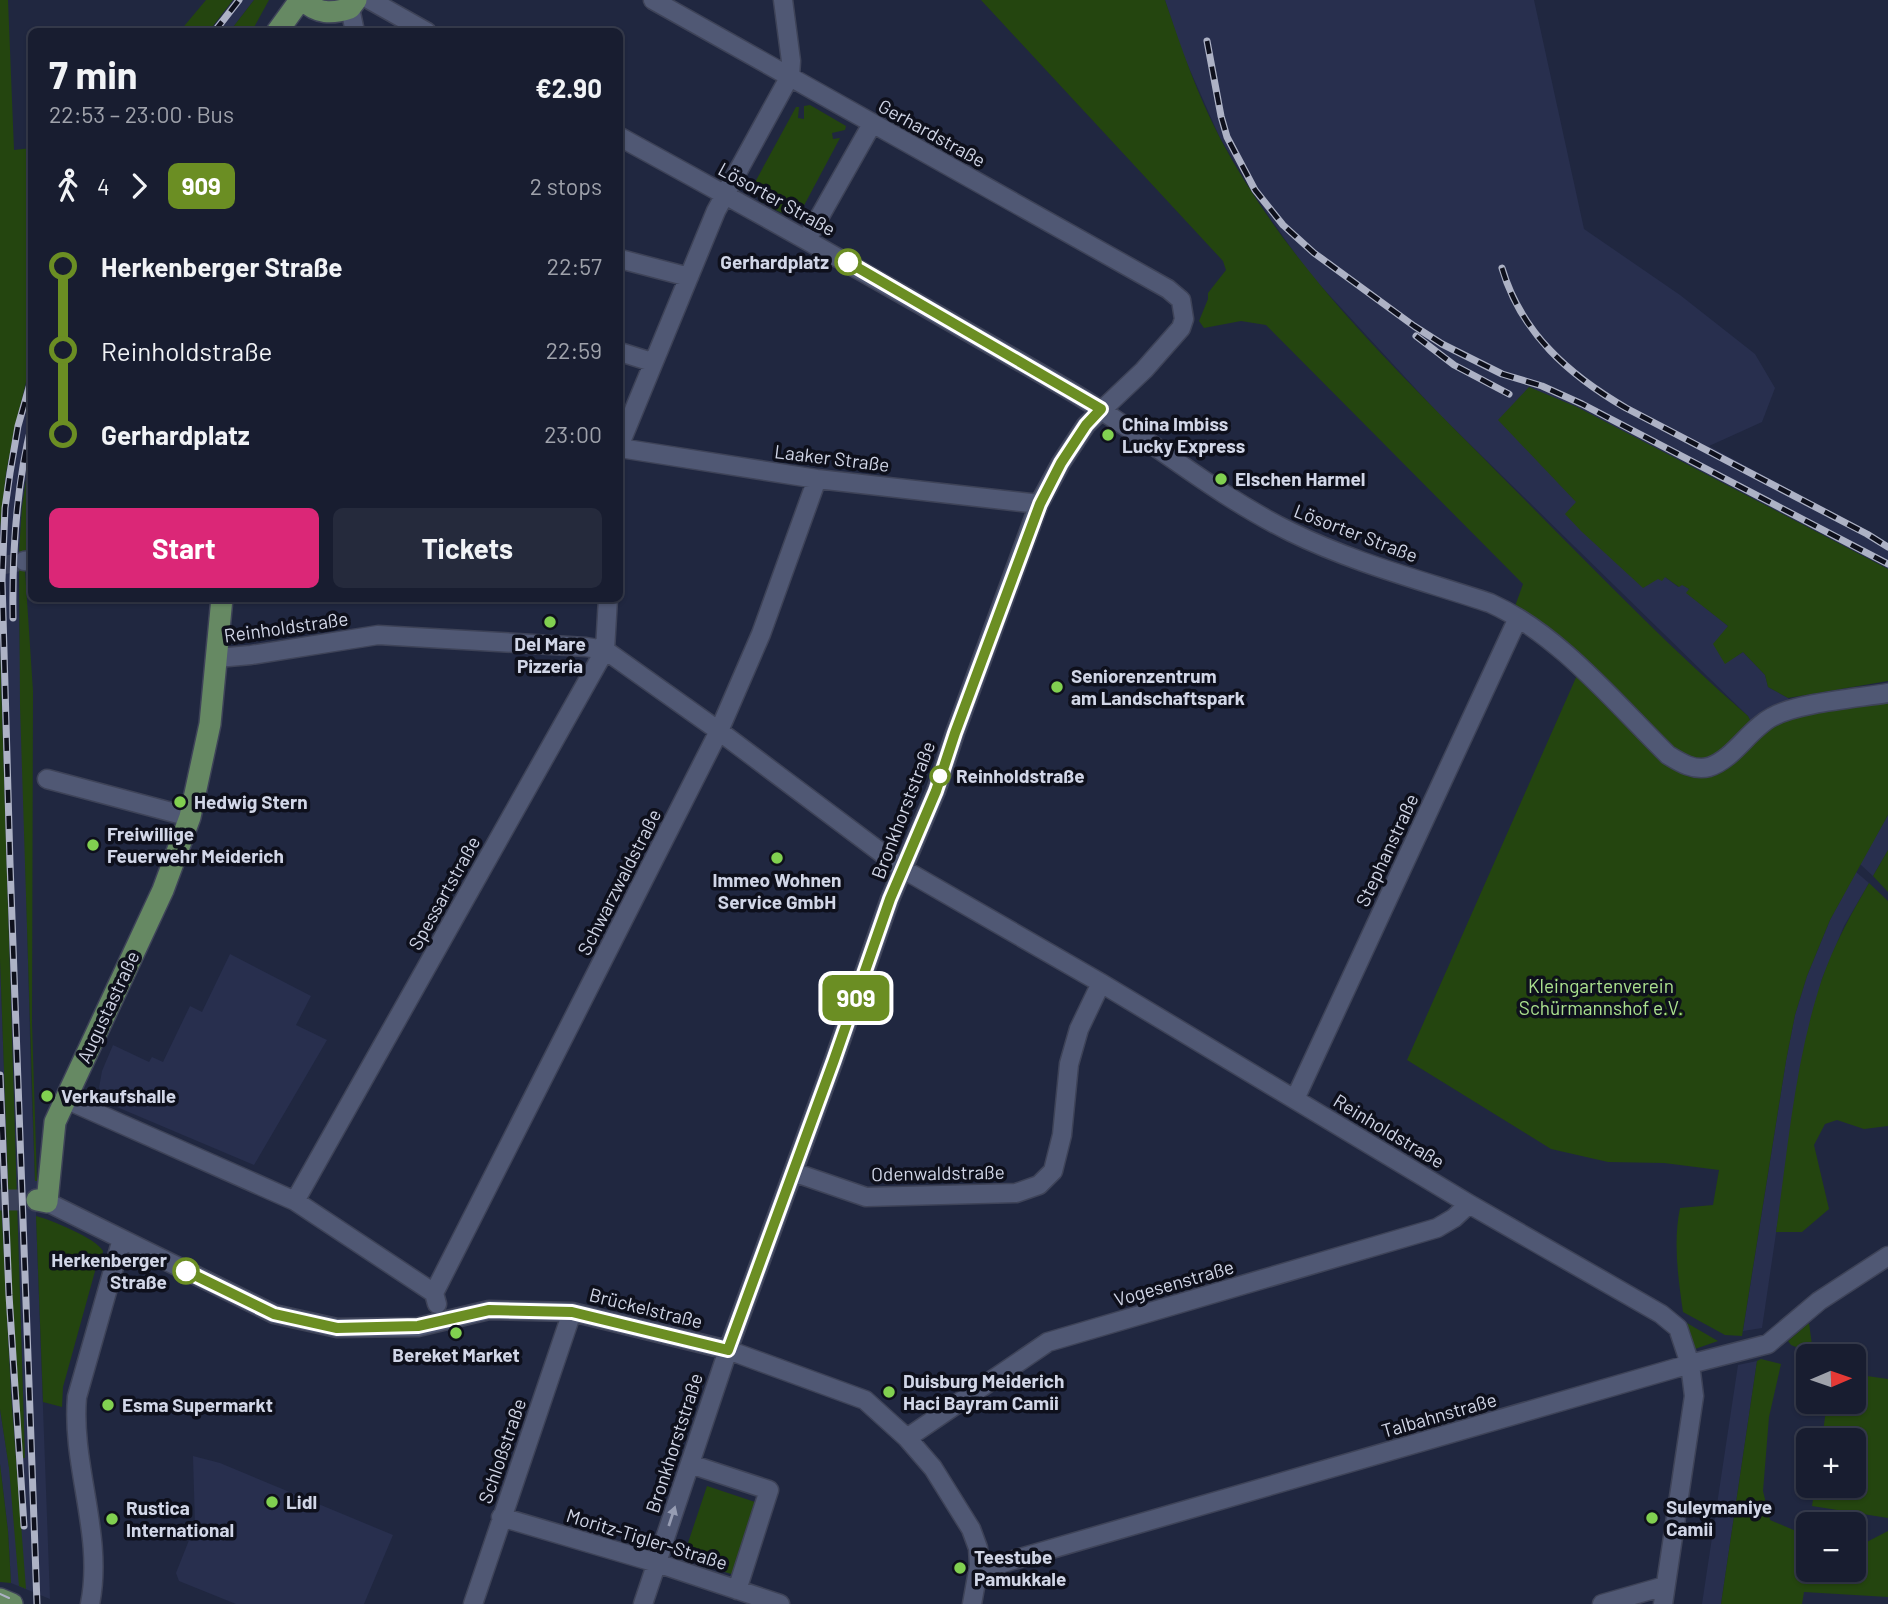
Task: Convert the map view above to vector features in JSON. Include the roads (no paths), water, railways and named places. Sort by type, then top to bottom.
[{"type":"main road","points":[[280,28],[302,0],[311,8],[326,12],[359,3]]},
{"type":"main road","name":"Augustastraße","points":[[42,1201],[55,1122],[163,890],[190,817],[209,734],[222,602]]},
{"type":"main road","points":[[0,1599],[12,1604]]},
{"type":"street","name":"Gerhardstraße","points":[[653,0],[1168,289],[1177,295],[1183,309]]},
{"type":"street","points":[[623,438],[652,362],[724,194],[790,76],[791,61],[783,0]]},
{"type":"street","points":[[356,28],[359,3],[418,28]]},
{"type":"street","points":[[807,239],[872,124]]},
{"type":"street","name":"Lösorter Straße","points":[[623,139],[807,239],[1101,409],[1230,497],[1291,532],[1369,563],[1493,604],[1518,618],[1558,645],[1668,755],[1683,764],[1706,768],[1719,763],[1764,721],[1782,712],[1888,693]]},
{"type":"street","points":[[623,260],[689,277]]},
{"type":"street","name":"Bronkhorststraße","points":[[643,1604],[728,1350],[890,899],[936,791],[1040,504],[1061,463],[1086,425],[1142,372],[1181,328],[1183,309]]},
{"type":"street","points":[[623,353],[652,362]]},
{"type":"street","name":"Laaker Straße","points":[[623,447],[817,479],[1040,504]]},
{"type":"street","name":"Schwarzwaldstraße","points":[[434,1293],[719,731],[761,634],[817,479]]},
{"type":"street","name":"Spessartstraße","points":[[295,1201],[605,650],[608,602]]},
{"type":"street","name":"Stephanstraße","points":[[1296,1100],[1518,618]]},
{"type":"street","name":"Reinholdstraße","points":[[217,657],[251,655],[377,635],[605,650],[719,731],[903,869],[1101,983],[1469,1204],[1661,1314],[1678,1328],[1690,1364],[1694,1396],[1663,1604]]},
{"type":"street","points":[[47,779],[190,817]]},
{"type":"street","name":"Odenwaldstraße","points":[[793,1172],[866,1197],[1016,1193],[1039,1185],[1053,1171],[1062,1135],[1069,1065],[1079,1029],[1101,983]]},
{"type":"street","points":[[65,1099],[295,1201],[434,1293],[441,1320]]},
{"type":"street","name":"Brückelstraße","points":[[42,1201],[274,1314],[337,1328],[418,1326],[489,1310],[572,1312],[728,1350],[864,1401],[907,1438],[933,1468],[971,1529],[978,1548],[979,1564],[972,1604]]},
{"type":"street","name":"Vogesenstraße","points":[[907,1438],[1048,1342],[1437,1228],[1454,1218],[1469,1204]]},
{"type":"street","points":[[90,1604],[93,1590],[92,1540],[76,1416],[81,1384],[122,1239]]},
{"type":"street","name":"Talbahnstraße","points":[[979,1564],[1003,1563],[1690,1364],[1768,1344],[1819,1301],[1888,1256]]},
{"type":"street","name":"Schloßstraße","points":[[473,1604],[572,1312]]},
{"type":"street","points":[[690,1464],[769,1490],[737,1590]]},
{"type":"street","name":"Moritz-Tigler-Straße","points":[[501,1517],[657,1563],[780,1604]]},
{"type":"street","points":[[1602,1604],[1665,1586]]},
{"type":"tunnel","points":[[0,566],[24,561]]},
{"type":"tunnel","points":[[0,1200],[37,1200]]},
{"type":"tram line","points":[[0,1594],[9,1598]]},
{"type":"railway","points":[[217,28],[239,0]]},
{"type":"railway","points":[[1207,41],[1227,137],[1255,190],[1283,225],[1314,253],[1442,344],[1502,374],[1542,386],[1582,404],[1888,564]]},
{"type":"railway","points":[[1502,268],[1521,313],[1550,350],[1585,381],[1626,408],[1888,547]]},
{"type":"railway","points":[[1416,336],[1454,365],[1509,394]]},
{"type":"railway","points":[[28,391],[18,426],[5,508],[2,580],[37,1604]]},
{"type":"railway","points":[[13,618],[16,519],[28,442]]},
{"type":"railway","points":[[0,1075],[9,1295],[24,1526]]},
{"type":"place","name":"Gerhardplatz","points":[[848,262]]},
{"type":"place","name":"China Imbiss Lucky Express","points":[[1108,435]]},
{"type":"place","name":"Elschen Harmel","points":[[1221,479]]},
{"type":"place","name":"Del Mare Pizzeria","points":[[550,622]]},
{"type":"place","name":"Seniorenzentrum am Landschaftspark","points":[[1057,687]]},
{"type":"place","name":"Reinholdstraße","points":[[940,776]]},
{"type":"place","name":"Hedwig Stern","points":[[180,802]]},
{"type":"place","name":"Freiwillige Feuerwehr Meiderich","points":[[93,845]]},
{"type":"place","name":"Immeo Wohnen Service GmbH","points":[[777,858]]},
{"type":"place","name":"Verkaufshalle","points":[[47,1096]]},
{"type":"place","name":"Herkenberger Straße","points":[[186,1271]]},
{"type":"place","name":"Bereket Market","points":[[456,1333]]},
{"type":"place","name":"Duisburg Meiderich Haci Bayram Camii","points":[[889,1392]]},
{"type":"place","name":"Esma Supermarkt","points":[[108,1405]]},
{"type":"place","name":"Lidl","points":[[272,1502]]},
{"type":"place","name":"Suleymaniye Camii","points":[[1652,1518]]},
{"type":"place","name":"Rustica International","points":[[112,1519]]},
{"type":"place","name":"Teestube Pamukkale","points":[[960,1568]]},
{"type":"park label","name":"Kleingartenverein Schürmannshof e.V.","points":[[1601,997]]}]
